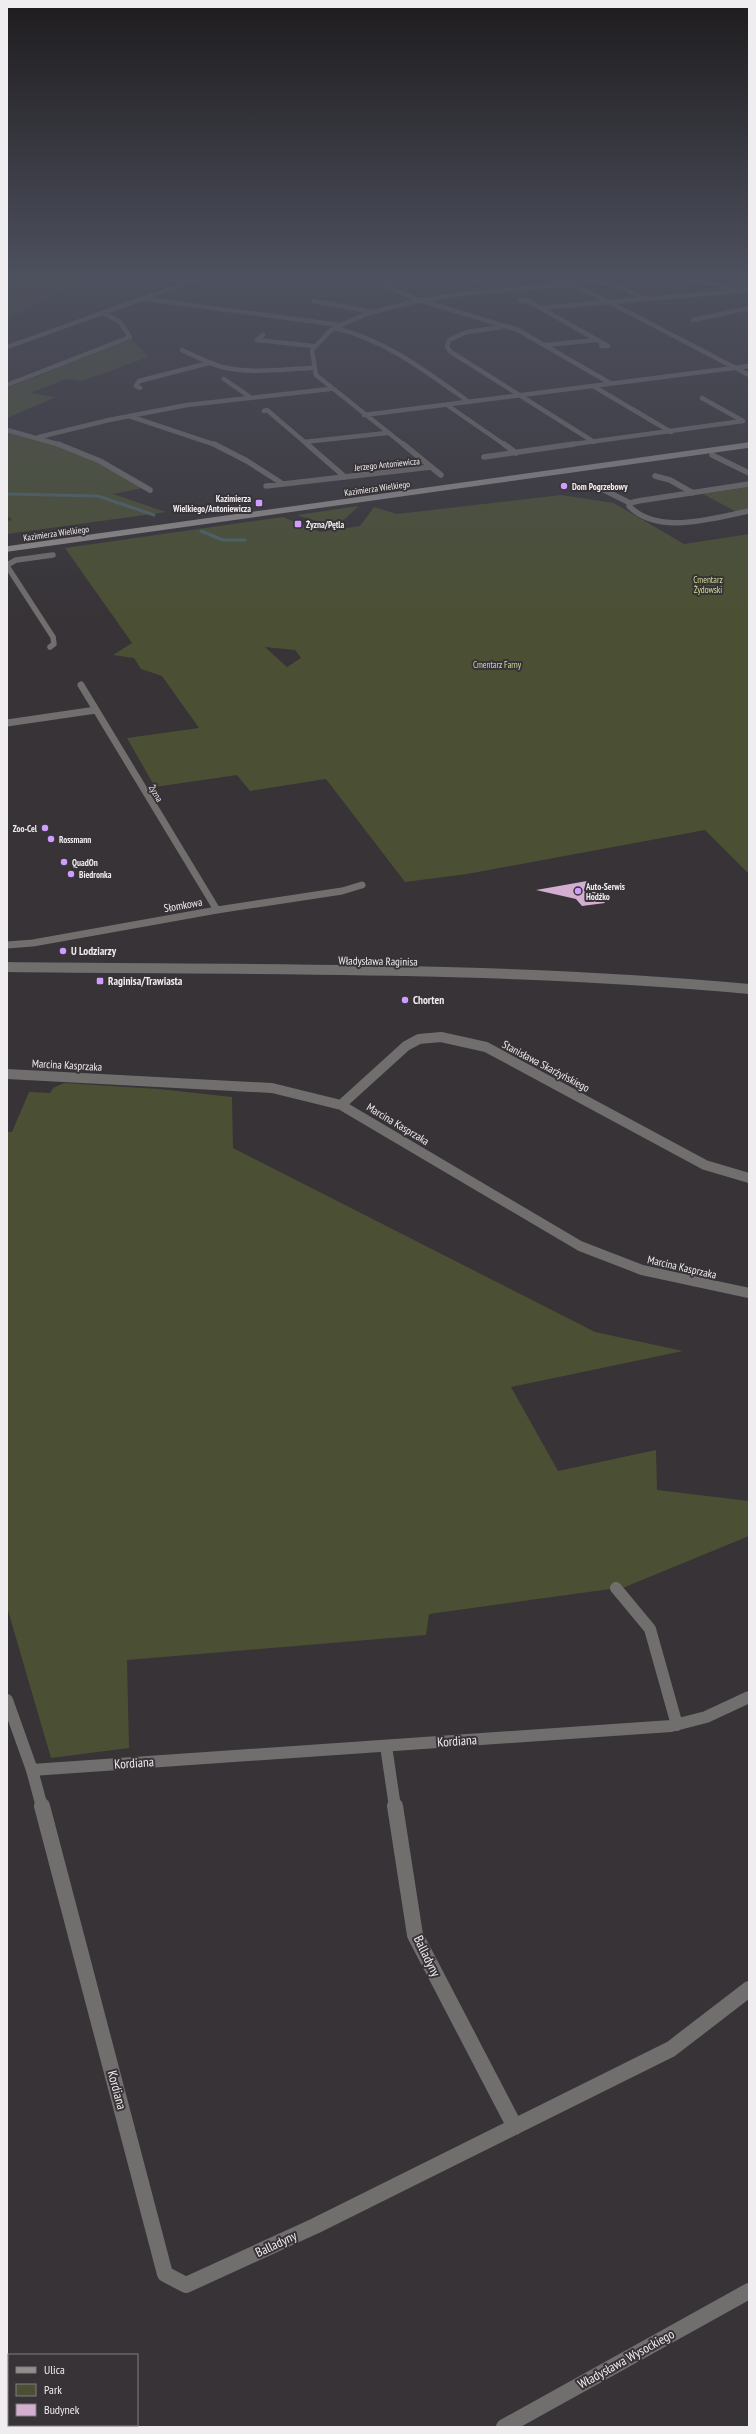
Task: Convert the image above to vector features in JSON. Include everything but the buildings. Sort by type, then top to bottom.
[{"type":"main road","name":"Kazimierza Wielkiego","points":[[7,549],[749,439]]},
{"type":"main road","name":"Kazimierza Wielkiego","points":[[7,543],[749,445]]},
{"type":"street","points":[[238,389],[250,397]]},
{"type":"street","points":[[40,437],[129,416],[250,397],[330,389],[441,475]]},
{"type":"street","points":[[450,389],[469,402]]},
{"type":"street","points":[[509,389],[594,442]]},
{"type":"street","points":[[364,415],[572,389]]},
{"type":"street","points":[[597,389],[671,432]]},
{"type":"street","points":[[484,457],[743,421],[702,398]]},
{"type":"street","points":[[446,404],[516,453]]},
{"type":"street","name":"Jerzego Antoniewicza","points":[[264,410],[267,410],[345,477]]},
{"type":"street","points":[[129,416],[208,441],[252,463],[283,484]]},
{"type":"street","points":[[7,430],[40,437],[132,477],[150,490]]},
{"type":"street","points":[[304,442],[388,433]]},
{"type":"street","points":[[712,456],[749,473]]},
{"type":"street","name":"Jerzego Antoniewicza","points":[[266,486],[432,467]]},
{"type":"street","points":[[655,476],[670,480],[693,493]]},
{"type":"street","points":[[592,488],[602,489],[630,503],[749,484]]},
{"type":"street","points":[[630,503],[629,506],[635,512],[660,522],[675,523],[749,511]]},
{"type":"street","points":[[50,647],[54,644],[53,637],[7,566],[16,560],[53,555]]},
{"type":"street","name":"Żyzna","points":[[81,685],[217,910]]},
{"type":"street","points":[[7,723],[96,710]]},
{"type":"street","name":"Słomkowa","points":[[7,945],[46,941],[217,910],[342,891],[362,885]]},
{"type":"street","name":"Władysława Raginisa","points":[[7,967],[504,973],[642,979],[749,990]]},
{"type":"street","name":"Stanisława Skarżyńskiego","points":[[342,1105],[406,1046],[419,1039],[441,1037],[486,1046],[705,1165],[749,1178]]},
{"type":"street","name":"Marcina Kasprzaka","points":[[7,1074],[272,1088],[342,1105],[580,1246],[642,1270],[749,1293]]},
{"type":"street","points":[[616,1588],[650,1630],[677,1725]]},
{"type":"street","name":"Kordiana","points":[[166,2274],[32,1770],[677,1725],[706,1717],[749,1697]]},
{"type":"street","points":[[7,1700],[32,1770]]},
{"type":"street","name":"Balladyny","points":[[386,1746],[415,1935],[515,2127]]},
{"type":"street","name":"Balladyny","points":[[166,2274],[186,2285],[315,2226],[671,2049],[749,1989]]},
{"type":"street","name":"Władysława Wysockiego","points":[[504,2427],[749,2291]]},
{"type":"green space","points":[[7,389],[41,389],[30,393],[56,397],[7,418]]},
{"type":"green space","points":[[7,430],[60,445],[116,469],[147,487],[113,494],[166,512],[7,534],[7,521],[12,520],[7,515]]},
{"type":"green space","points":[[749,487],[749,509],[735,511],[703,494]]},
{"type":"green space","name":"Cmentarz Farny","points":[[561,495],[614,503],[684,544],[749,534],[749,874],[705,830],[467,874],[405,882],[326,779],[250,791],[237,775],[155,787],[127,738],[199,728],[162,676],[141,669],[134,658],[113,655],[132,643],[65,548],[283,517],[320,532],[360,526],[374,507],[397,514]],"holes":[[[265,647],[295,650],[301,658],[287,667]]]},
{"type":"green space","points":[[359,506],[345,519],[332,522],[308,519],[297,515]]},
{"type":"green space","points":[[64,1083],[159,1089],[232,1097],[233,1148],[595,1332],[683,1351],[511,1387],[558,1471],[656,1450],[657,1490],[749,1501],[749,1536],[625,1587],[429,1614],[426,1635],[127,1660],[129,1748],[51,1758],[7,1607],[7,1132],[12,1132],[29,1092],[50,1093],[53,1088]]},
{"type":"waterway","points":[[7,494],[98,496],[154,515]]},
{"type":"waterway","points":[[201,531],[223,540],[245,540]]},
{"type":"place","name":"Dom Pogrzebowy","points":[[564,486]]},
{"type":"place","name":"Kazimierza Wielkiego/Antoniewicza","points":[[259,503]]},
{"type":"place","name":"Żyzna/Pętla","points":[[298,524]]},
{"type":"place","name":"Zoo-Cel","points":[[45,828]]},
{"type":"place","name":"Rossmann","points":[[51,839]]},
{"type":"place","name":"QuadOn","points":[[64,862]]},
{"type":"place","name":"Biedronka","points":[[71,874]]},
{"type":"place","name":"Auto-Serwis Hodźko","points":[[578,891]]},
{"type":"place","name":"U Lodziarzy","points":[[63,951]]},
{"type":"place","name":"Raginisa/Trawiasta","points":[[100,981]]},
{"type":"place","name":"Chorten","points":[[405,1000]]},
{"type":"park label","name":"Cmentarz Żydowski","points":[[708,584]]}]
